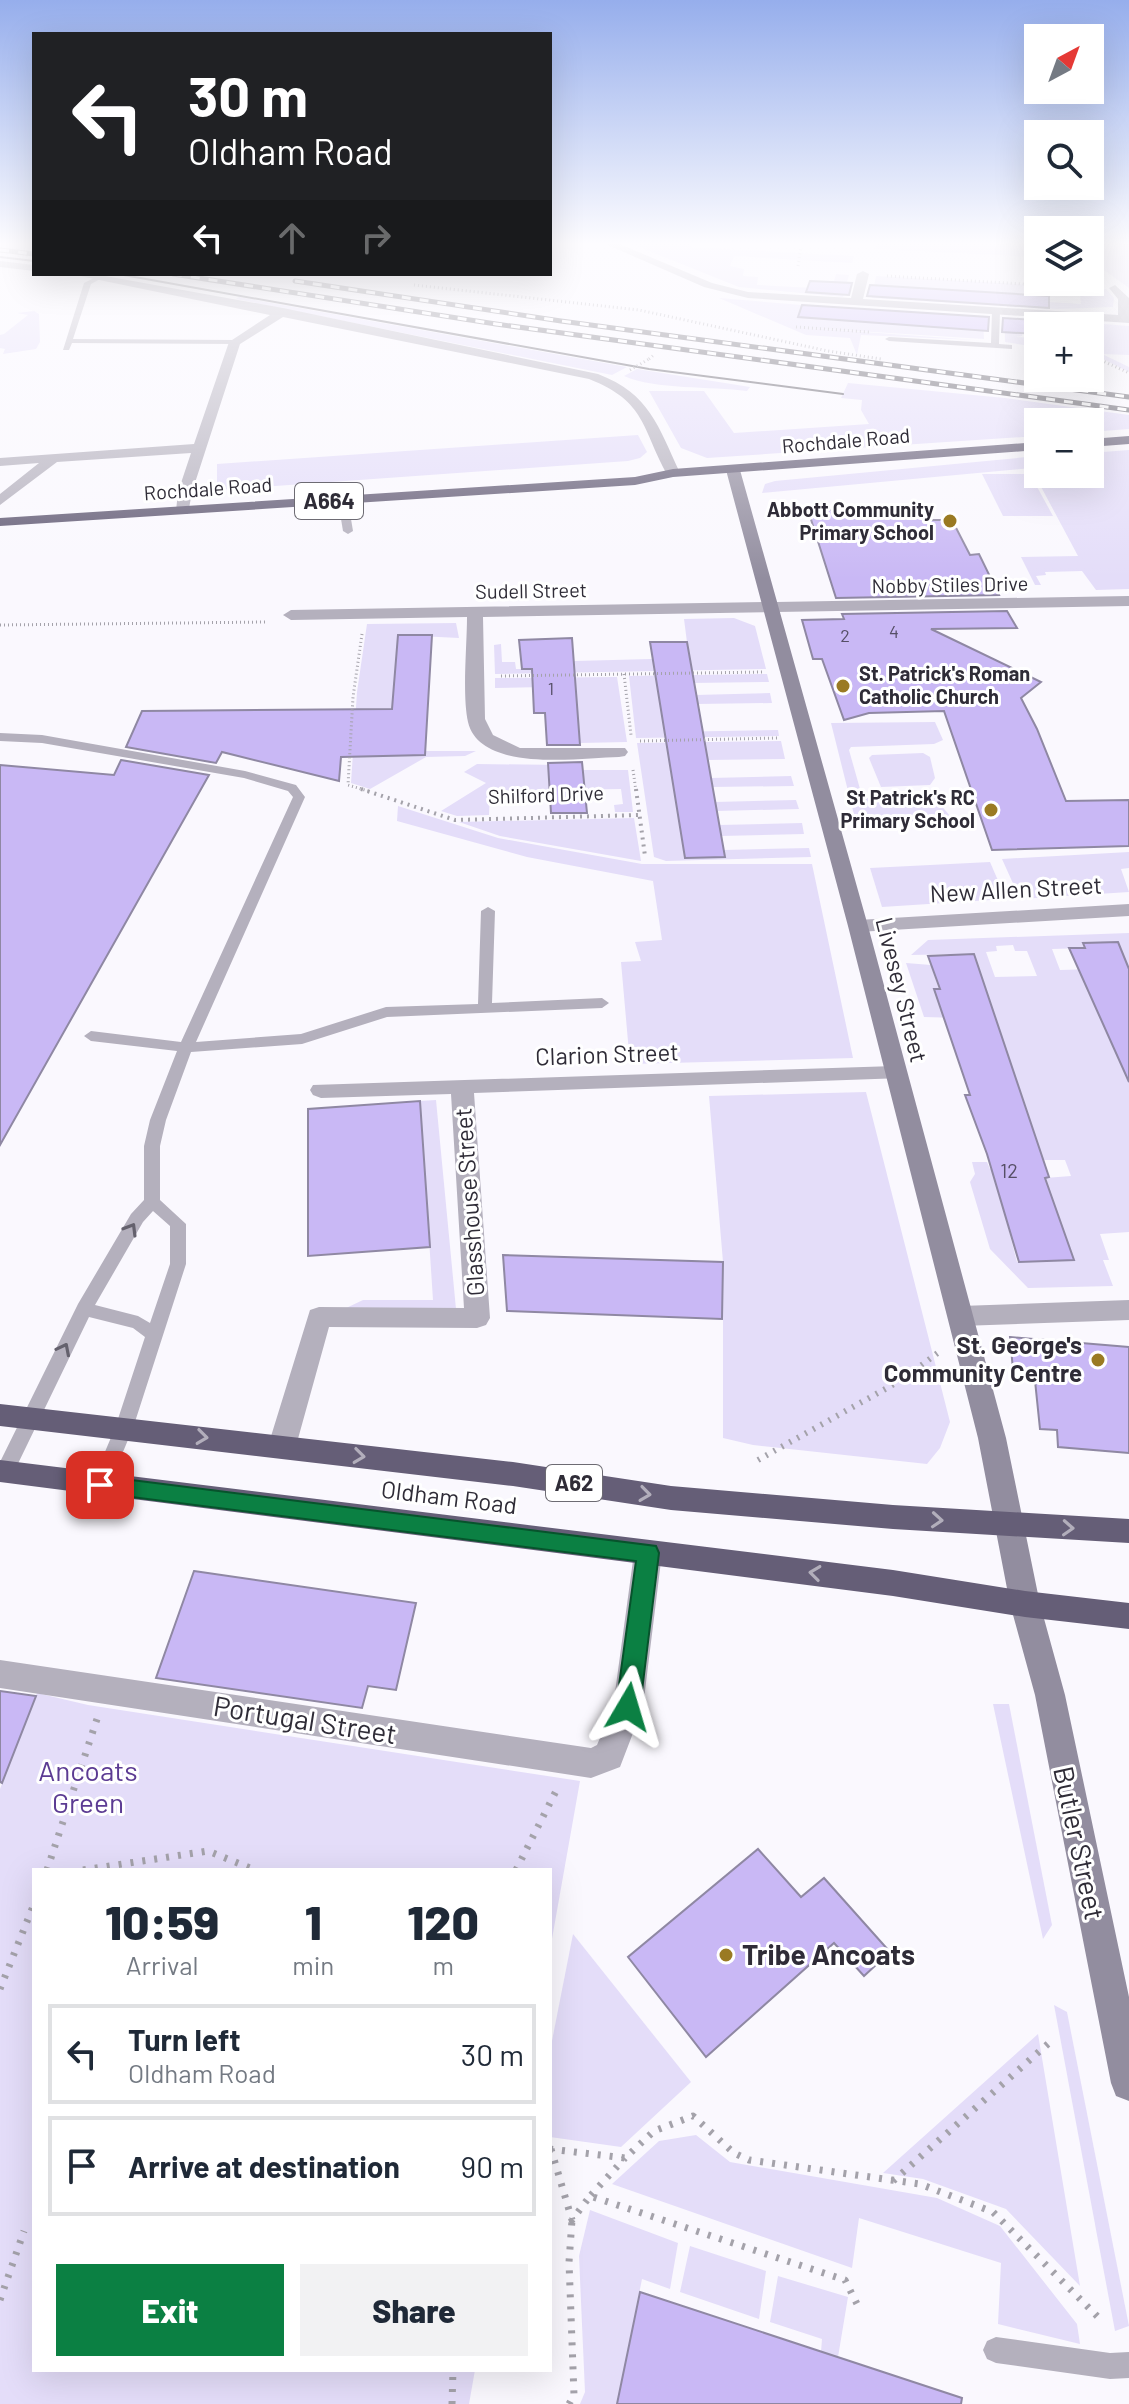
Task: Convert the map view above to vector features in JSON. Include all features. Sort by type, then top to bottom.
[{"type":"highway","points":[[1104,442],[1129,440]]},
{"type":"highway","name":"Rochdale Road","points":[[0,522],[184,505],[635,481],[657,474],[1024,447]]},
{"type":"highway","name":"Rochdale Road","points":[[0,511],[184,505]]},
{"type":"highway","name":"Oldham Road","points":[[0,1415],[282,1446],[671,1498],[1129,1531]]},
{"type":"highway","name":"Oldham Road","points":[[3,1471],[893,1583],[1025,1604],[1129,1616]]},
{"type":"street","points":[[184,505],[199,448],[231,355]]},
{"type":"street","points":[[493,355],[604,378],[638,400],[673,473]]},
{"type":"street","points":[[0,462],[199,448]]},
{"type":"street","points":[[0,501],[54,458]]},
{"type":"street","name":"Livesey Street","points":[[733,470],[961,1316],[992,1438],[1007,1524]]},
{"type":"street","name":"Nobby Stiles Drive","points":[[772,608],[1129,601]]},
{"type":"street","name":"Sudell Street","points":[[284,618],[772,608]]},
{"type":"street","name":"Shilford Drive","points":[[475,612],[476,719],[479,732],[486,740],[503,750],[520,753],[619,752]]},
{"type":"street","name":"New Allen Street","points":[[858,926],[1129,910]]},
{"type":"street","name":"Clarion Street","points":[[321,1090],[895,1073]]},
{"type":"street","name":"Glasshouse Street","points":[[282,1446],[319,1317],[477,1318],[462,1085]]},
{"type":"street","points":[[961,1316],[1129,1310]]},
{"type":"street","name":"Butler Street","points":[[1007,1524],[1050,1695],[1129,2083]]},
{"type":"street","name":"Portugal Street","points":[[0,1674],[591,1763],[609,1756],[628,1707],[648,1553]]},
{"type":"lane","points":[[342,495],[348,531]]},
{"type":"lane","points":[[0,737],[42,739],[245,775],[298,792],[298,801],[186,1047],[158,1120],[152,1146],[152,1202],[137,1218],[84,1309],[3,1471]]},
{"type":"lane","points":[[485,1009],[488,911]]},
{"type":"lane","points":[[91,1036],[186,1047],[302,1039],[386,1012],[602,1003]]},
{"type":"lane","points":[[100,1485],[124,1428],[178,1264],[178,1224],[152,1202]]},
{"type":"lane","points":[[84,1309],[138,1323],[155,1335]]},
{"type":"lane","points":[[996,2350],[1110,2366],[1129,2365]]},
{"type":"path","points":[[630,370],[654,355]]},
{"type":"path","points":[[845,355],[890,360]]},
{"type":"path","points":[[1104,361],[1129,373]]},
{"type":"path","points":[[0,625],[284,618]]},
{"type":"path","name":"Shilford Drive","points":[[364,622],[353,697],[348,785],[455,820],[639,815]]},
{"type":"path","points":[[490,676],[772,672]]},
{"type":"path","points":[[624,674],[631,741],[789,738]]},
{"type":"path","points":[[633,769],[645,856]]},
{"type":"path","points":[[758,1460],[903,1379],[942,1349]]},
{"type":"path","points":[[48,1868],[106,1690]]},
{"type":"path","points":[[517,1868],[571,1760]]},
{"type":"path","points":[[104,1868],[208,1851],[250,1868]]},
{"type":"path","points":[[0,1989],[32,1909]]},
{"type":"path","points":[[893,2181],[1050,2042]]},
{"type":"path","points":[[572,2220],[625,2158],[654,2131],[693,2116],[734,2153],[749,2160],[920,2184],[993,2212],[1101,2320]]},
{"type":"path","points":[[552,2149],[625,2158]]},
{"type":"path","points":[[552,2152],[572,2220],[569,2262],[574,2395],[569,2404]]},
{"type":"path","points":[[590,2196],[845,2280],[859,2308]]},
{"type":"path","points":[[0,2300],[24,2231]]},
{"type":"path","points":[[452,2404],[453,2372]]},
{"type":"green space","points":[[514,355],[562,355],[627,367],[612,375]]},
{"type":"green space","points":[[1104,355],[1104,355],[1129,367],[1129,372],[1104,359]]},
{"type":"green space","points":[[637,369],[750,387],[747,391],[667,386],[624,376]]},
{"type":"green space","points":[[848,383],[1078,408],[1024,408],[1024,437],[707,458],[681,448],[649,391],[704,391],[734,433],[869,424],[861,410],[862,400],[841,398]]},
{"type":"green space","points":[[1104,412],[1129,415],[1129,429],[1104,431]]},
{"type":"green space","points":[[638,435],[647,452],[640,458],[628,461],[217,490],[217,464]]},
{"type":"green space","points":[[1129,450],[1129,589],[1096,590],[1082,571],[1045,572],[1046,575],[1036,576],[1041,585],[1035,585],[1021,557],[1078,556],[1042,488],[1104,488],[1104,452]]},
{"type":"green space","points":[[1024,457],[1024,469],[762,493],[765,484]]},
{"type":"green space","points":[[982,474],[1024,474],[1024,488],[1038,488],[1053,516],[1003,516]]},
{"type":"green space","points":[[734,618],[755,626],[766,669],[495,674],[494,645],[501,644],[502,662],[515,662],[516,669],[537,669],[537,662],[689,658],[684,619]]},
{"type":"green space","points":[[456,623],[459,638],[398,635],[390,755],[476,751],[465,756],[426,757],[370,789],[351,783],[357,692],[367,624]]},
{"type":"green space","points":[[767,674],[769,682],[692,683],[666,732],[778,730],[779,736],[636,738],[629,676]]},
{"type":"green space","points":[[617,677],[627,742],[580,743],[575,681],[544,687],[495,688],[495,678]]},
{"type":"green space","points":[[770,693],[772,703],[697,704],[695,695]]},
{"type":"green space","points":[[935,722],[943,740],[934,744],[851,747],[849,750],[860,789],[848,791],[831,723]]},
{"type":"green space","points":[[781,741],[785,759],[707,760],[724,850],[809,848],[811,857],[666,861],[654,857],[637,743]]},
{"type":"green space","points":[[923,753],[930,757],[935,778],[930,785],[881,787],[869,758],[872,755]]},
{"type":"green space","points":[[477,764],[561,765],[562,770],[628,770],[633,812],[615,812],[614,805],[623,804],[621,789],[490,791],[489,815],[457,816],[441,811],[486,783],[464,772]]},
{"type":"green space","points":[[791,776],[794,786],[712,787],[710,778]]},
{"type":"green space","points":[[850,798],[935,798],[950,816],[947,821],[856,823]]},
{"type":"green space","points":[[796,800],[799,809],[716,811],[715,802]]},
{"type":"green space","points":[[398,806],[498,838],[642,864],[812,864],[853,1058],[630,1064],[621,962],[641,961],[635,942],[662,940],[653,881],[527,857],[397,821]]},
{"type":"green space","points":[[634,818],[641,861],[500,836],[459,822]]},
{"type":"green space","points":[[802,823],[804,834],[721,836],[719,825]]},
{"type":"green space","points":[[1129,852],[1129,868],[1121,869],[1129,892],[1020,899],[1002,859]]},
{"type":"green space","points":[[990,862],[1006,899],[882,907],[870,868]]},
{"type":"green space","points":[[1129,933],[1129,969],[1118,942],[1083,943],[1085,948],[1052,949],[1060,970],[1094,969],[1098,1012],[1104,1026],[1110,1026],[1113,1046],[1119,1061],[1125,1061],[1129,1081],[1129,1232],[1100,1234],[1109,1260],[1103,1260],[1113,1286],[1028,1288],[990,1249],[970,1182],[975,1174],[972,1162],[987,1162],[990,1169],[999,1168],[1049,1190],[1045,1178],[1071,1176],[1065,1160],[1043,1160],[996,1019],[924,1017],[906,963],[931,965],[939,989],[934,989],[936,995],[982,1010],[961,954],[911,955],[928,940]],"holes":[[[1013,945],[1015,951],[1027,951],[1037,976],[995,977],[986,952],[997,951],[996,946]],[[1003,1208],[1065,1260],[1017,1262]]]},
{"type":"green space","points":[[866,1092],[950,1422],[940,1448],[927,1464],[753,1445],[723,1438],[723,1262],[709,1096]]},
{"type":"green space","points":[[436,1100],[456,1309],[342,1310],[363,1300],[433,1300],[420,1101]]},
{"type":"green space","name":"Ancoats Green","points":[[37,1693],[88,1705],[580,1781],[552,1939],[552,1868],[32,1868],[32,2372],[475,2372],[469,2404],[0,2404],[0,1789]]},
{"type":"green space","points":[[993,1704],[1009,1704],[1052,1925],[1043,1939]]},
{"type":"green space","points":[[573,1934],[691,2082],[621,2147],[552,2137],[552,2041]]},
{"type":"green space","points":[[1054,2005],[1067,2012],[1129,2326],[1115,2331]]},
{"type":"green space","points":[[1038,2034],[1080,2286],[1006,2209],[923,2179],[883,2173]]},
{"type":"green space","points":[[696,2135],[730,2162],[937,2198],[1000,2226],[1077,2324],[1080,2344],[998,2324],[1001,2263],[859,2218],[852,2268],[612,2184],[659,2141]]},
{"type":"green space","points":[[590,2210],[678,2243],[670,2289],[642,2279],[617,2404],[580,2404],[585,2392],[579,2256]]},
{"type":"green space","points":[[690,2246],[766,2271],[759,2319],[680,2292]]},
{"type":"green space","points":[[778,2276],[848,2297],[838,2357],[821,2352],[822,2339],[770,2322]]},
{"type":"building","points":[[872,506],[924,506],[930,520],[952,520],[970,555],[979,554],[999,595],[836,598],[808,510],[863,509]]},
{"type":"building","points":[[1007,611],[1017,628],[931,629],[1041,682],[1021,698],[1066,801],[1129,800],[1129,846],[992,850],[944,711],[869,713],[844,720],[822,659],[813,659],[802,620],[844,619],[842,614]]},
{"type":"building","points":[[398,635],[432,635],[425,755],[341,757],[339,781],[222,752],[216,763],[126,747],[142,711],[392,709]]},
{"type":"building","points":[[572,638],[580,745],[547,745],[545,713],[534,713],[532,669],[522,669],[519,640]]},
{"type":"building","points":[[650,642],[687,642],[725,857],[685,858]]},
{"type":"building","points":[[121,760],[209,775],[0,1145],[0,765],[114,775]]},
{"type":"building","points":[[582,762],[587,813],[551,813],[548,763]]},
{"type":"building","points":[[1118,942],[1129,969],[1129,1082],[1069,948],[1085,948],[1083,943]]},
{"type":"building","points":[[974,954],[1074,1260],[1019,1262],[987,1154],[965,1095],[970,1095],[934,989],[940,989],[928,956]]},
{"type":"building","points":[[420,1101],[430,1247],[308,1256],[308,1109]]},
{"type":"building","points":[[503,1255],[723,1262],[722,1319],[507,1311]]},
{"type":"building","points":[[1010,1337],[1129,1347],[1129,1453],[1058,1447],[1057,1430],[1040,1429],[1034,1371],[1013,1370]]},
{"type":"building","points":[[194,1571],[416,1603],[396,1690],[368,1686],[362,1708],[156,1678]]},
{"type":"building","points":[[0,1691],[36,1696],[2,1783],[0,1782]]},
{"type":"building","name":"Tribe Ancoats","points":[[758,1849],[801,1897],[824,1878],[890,1952],[864,1976],[834,1943],[706,2057],[628,1957]]},
{"type":"building","points":[[640,2292],[962,2398],[961,2404],[617,2404]]},
{"type":"tram line","points":[[572,355],[649,369],[843,394]]},
{"type":"railway","points":[[726,355],[1129,410]]},
{"type":"railway","points":[[817,355],[1129,397]]},
{"type":"place","name":"Abbott Community Primary School","points":[[950,521]]},
{"type":"place","name":"St. Patrick's Roman Catholic Church","points":[[843,686]]},
{"type":"place","name":"St Patrick's RC Primary School","points":[[991,810]]},
{"type":"place","name":"St. George's Community Centre","points":[[1098,1360]]},
{"type":"place","name":"Tribe Ancoats","points":[[726,1955]]},
{"type":"route","points":[[100,1485],[648,1553],[628,1707]]}]
